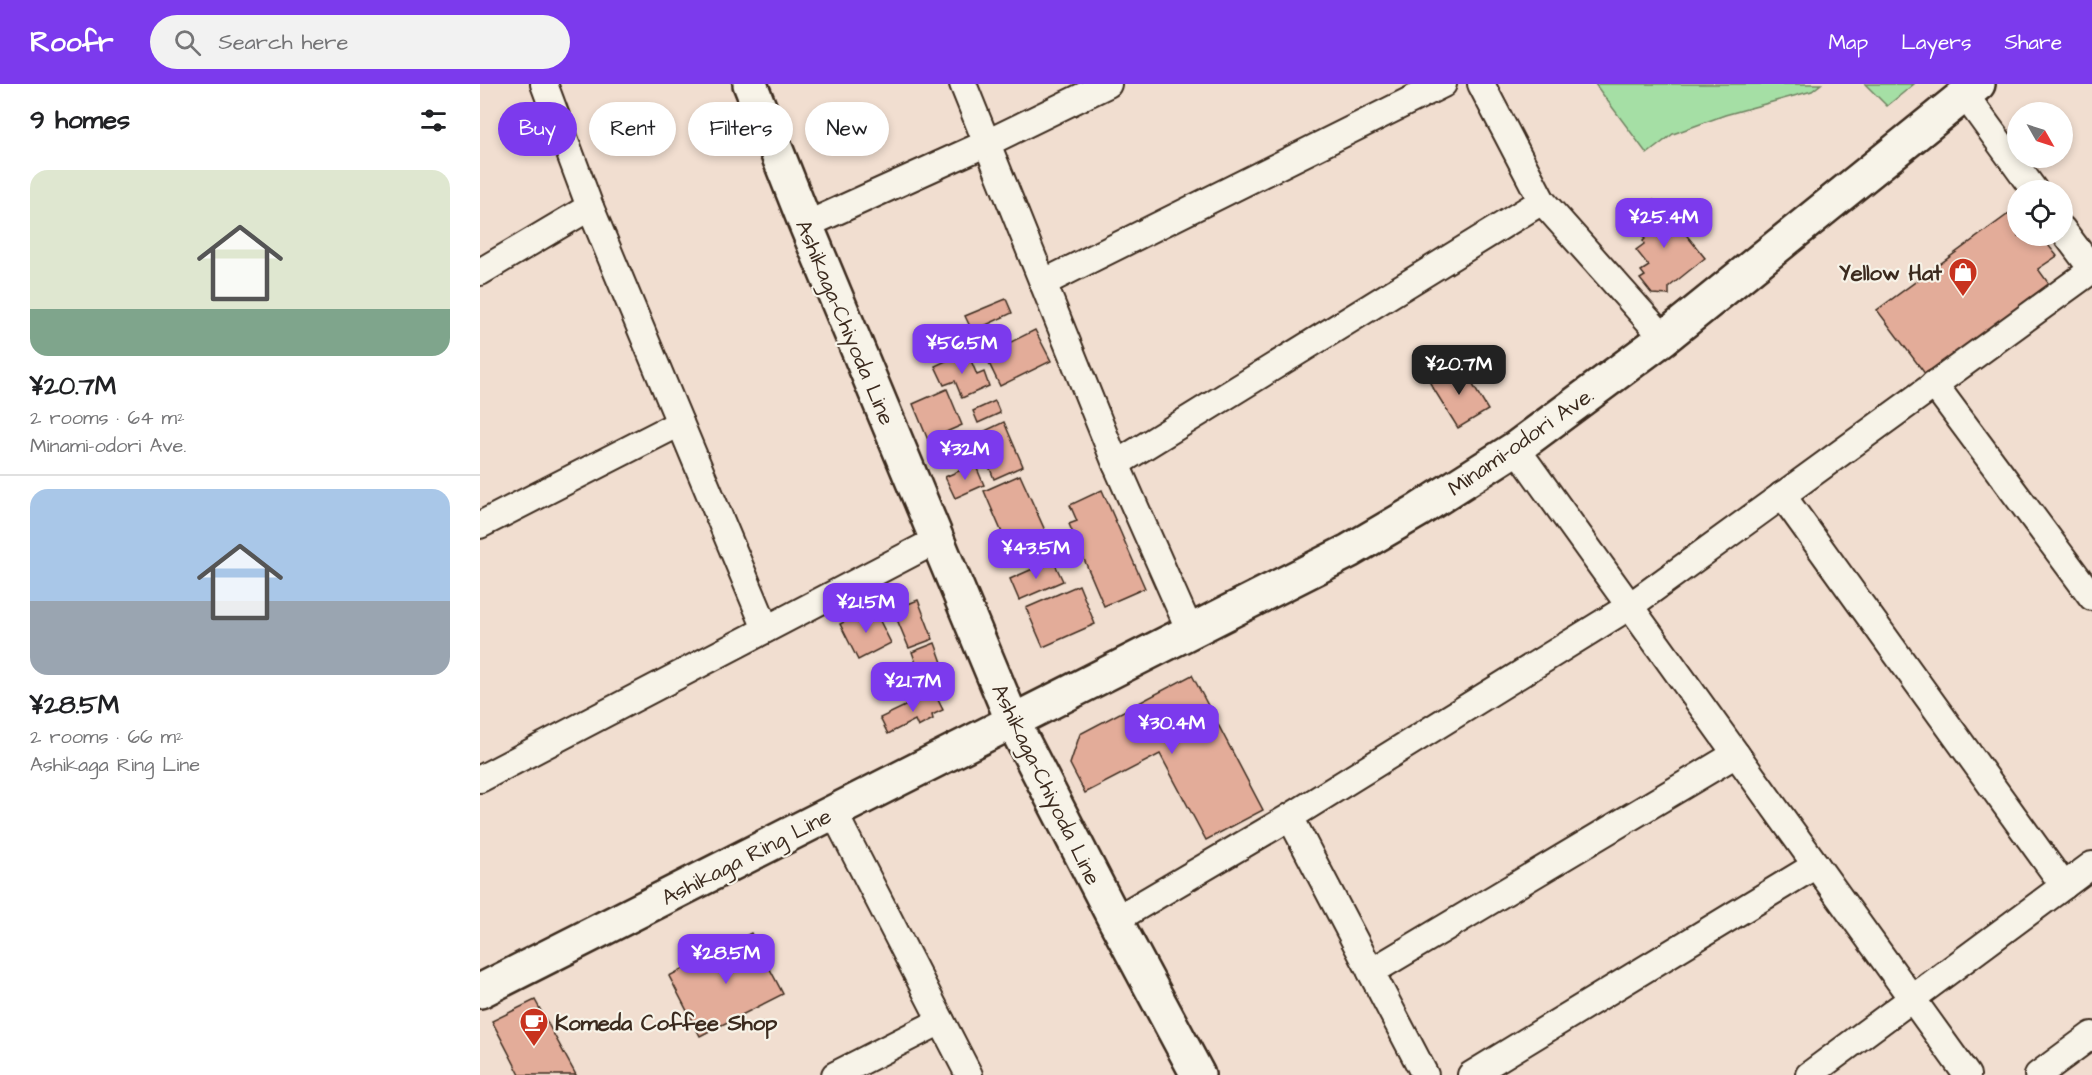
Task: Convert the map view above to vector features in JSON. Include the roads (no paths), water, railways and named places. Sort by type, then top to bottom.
[{"type":"main road","name":"Ashikaga-Chiyoda Line","points":[[750,84],[806,225],[1013,722],[1198,1075]]},
{"type":"main road","name":"Minami-odori Ave.","points":[[1013,722],[1350,551],[1516,448],[1664,338],[1972,90]]},
{"type":"main road","name":"Ashikaga Ring Line","points":[[480,991],[1013,722]]},
{"type":"street","points":[[544,84],[591,207],[766,629]]},
{"type":"street","points":[[963,84],[1116,464],[1190,631]]},
{"type":"street","points":[[806,225],[986,144],[1108,84]]},
{"type":"street","points":[[1043,283],[1443,84]]},
{"type":"street","points":[[1481,84],[1542,201],[1664,338]]},
{"type":"street","points":[[1972,90],[2028,180]]},
{"type":"street","points":[[1116,464],[1542,201]]},
{"type":"street","points":[[480,272],[591,207]]},
{"type":"street","points":[[1115,920],[1290,817],[1630,606],[2092,269],[2073,244]]},
{"type":"street","points":[[1934,384],[2092,597]]},
{"type":"street","points":[[480,525],[680,423]]},
{"type":"street","points":[[1516,448],[1967,1075]]},
{"type":"street","points":[[1782,495],[2064,886]]},
{"type":"street","points":[[480,778],[937,540]]},
{"type":"street","points":[[1371,972],[1736,754]]},
{"type":"street","points":[[833,812],[969,1075]]},
{"type":"street","points":[[1290,817],[1425,1075]]},
{"type":"street","points":[[1471,1075],[1816,865]]},
{"type":"street","points":[[1809,1075],[2092,865]]},
{"type":"street","points":[[835,1075],[940,1020]]},
{"type":"street","points":[[2038,1075],[2092,1035]]},
{"type":"place","name":"Yellow Hat","points":[[1963,298]]},
{"type":"place","name":"Komeda Coffee Shop","points":[[534,1048]]}]
